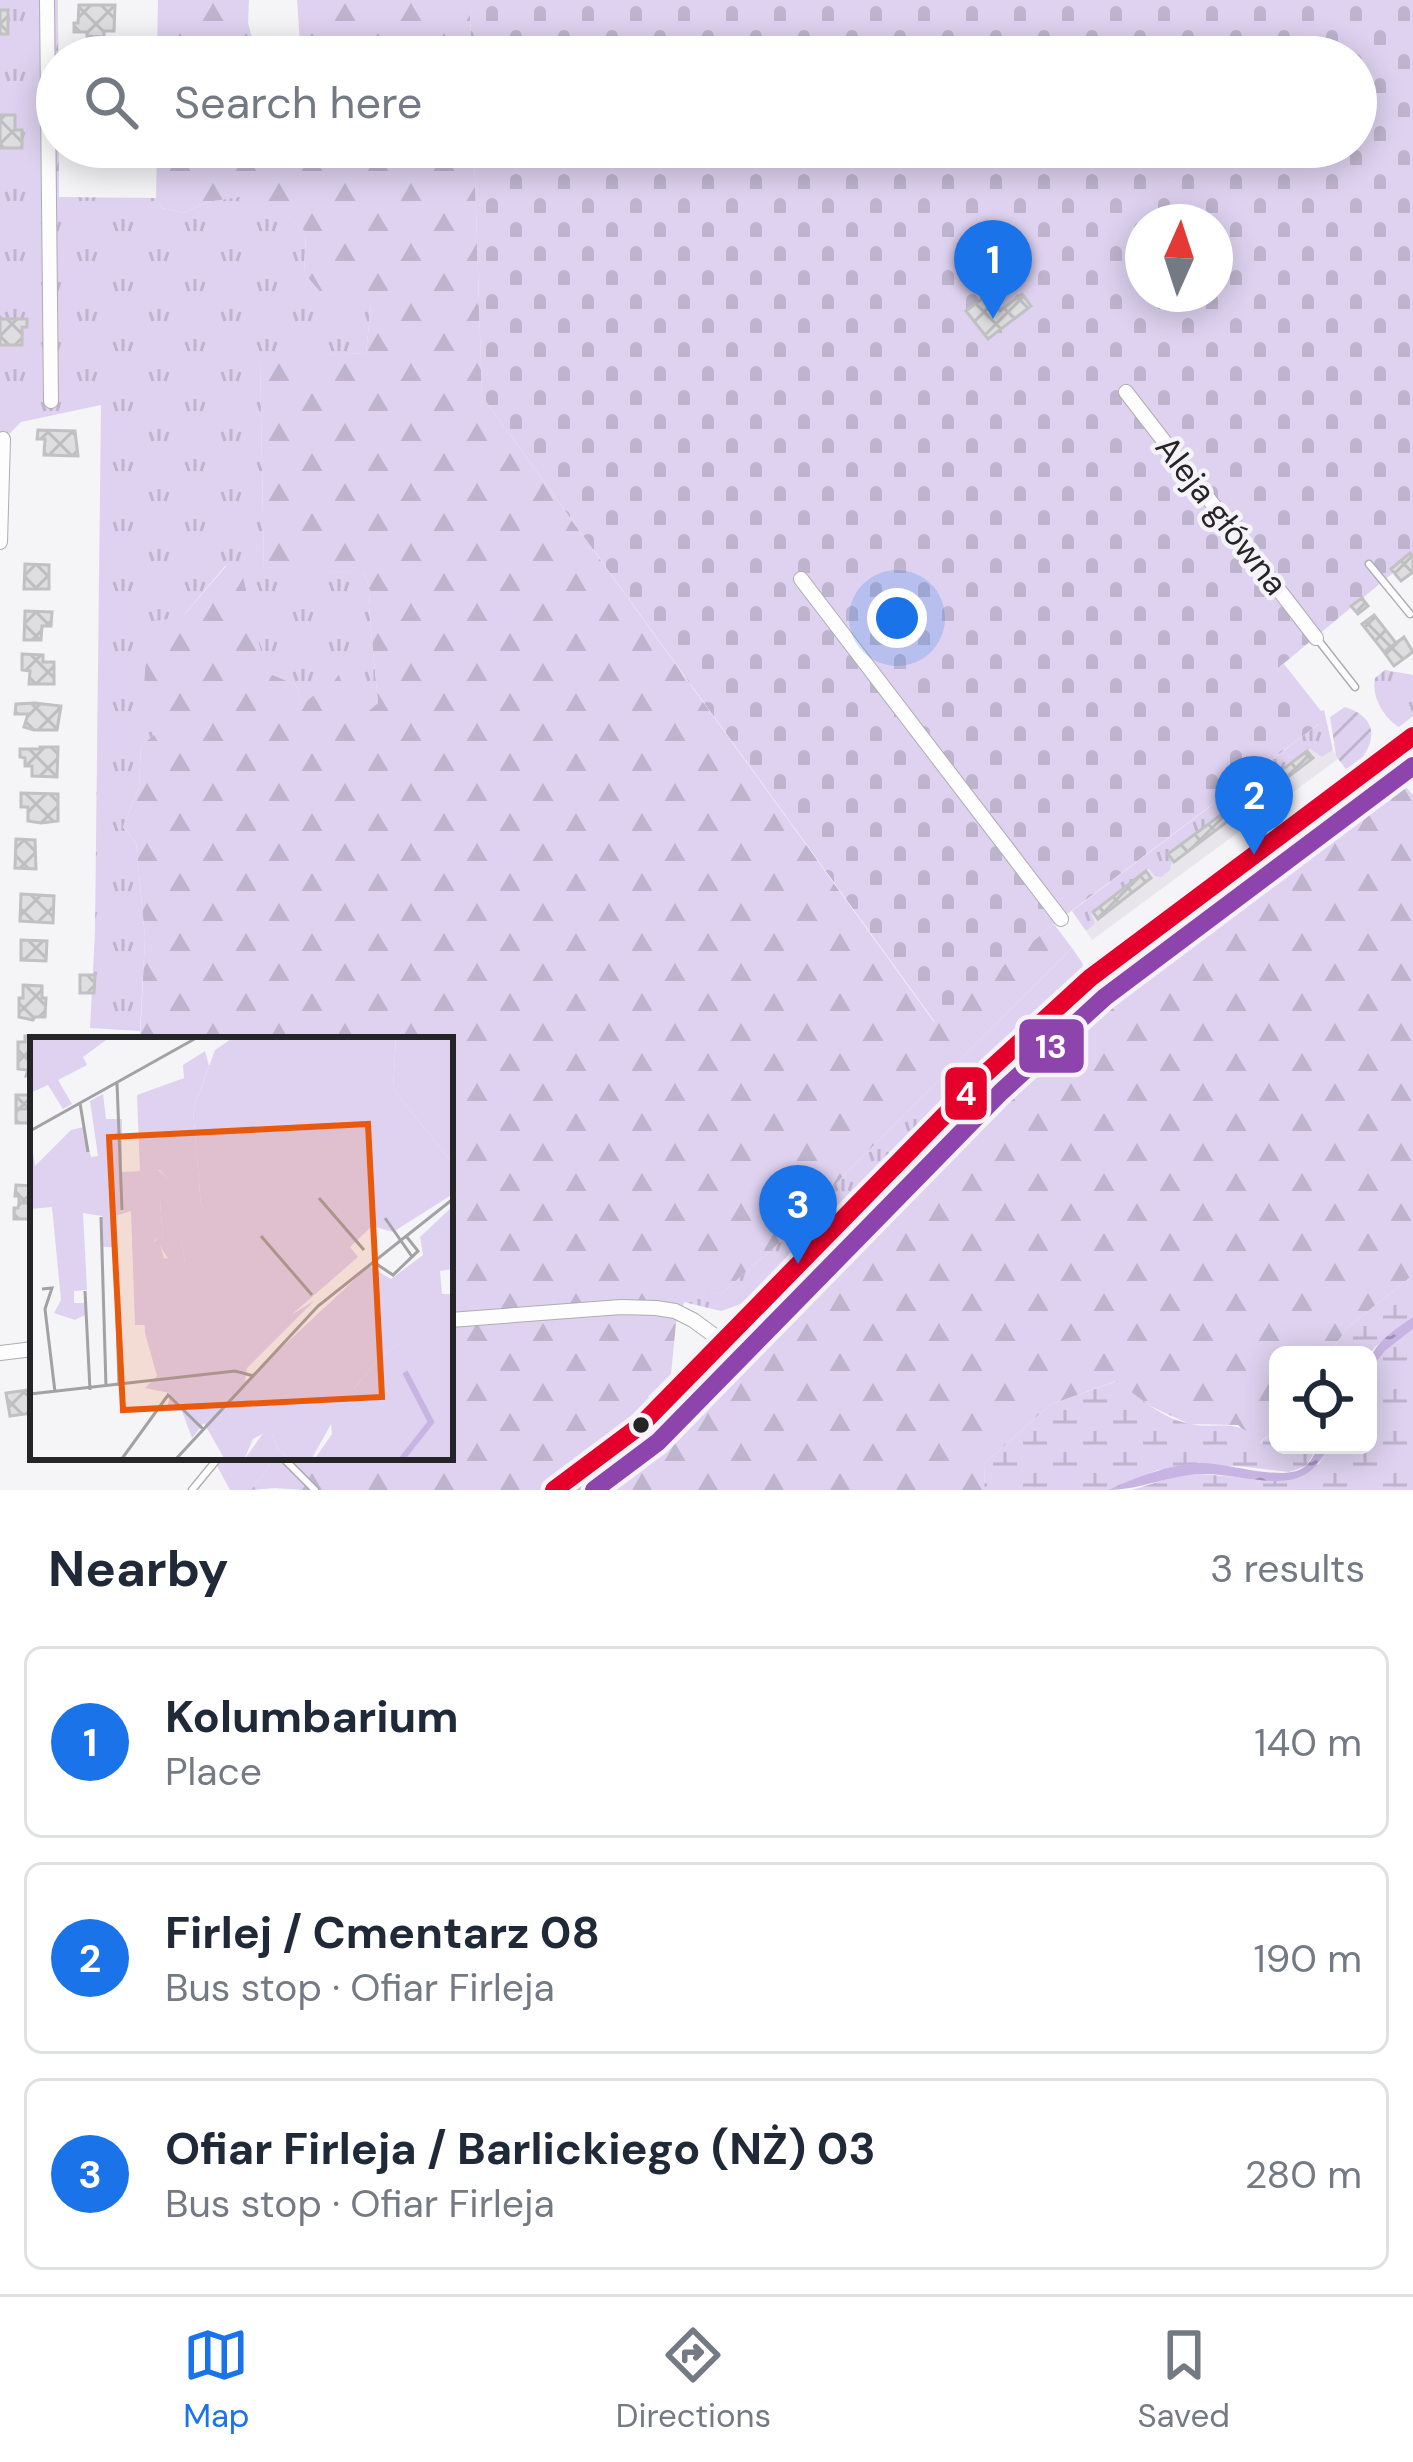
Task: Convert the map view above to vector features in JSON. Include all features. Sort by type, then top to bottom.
[{"type":"street","points":[[47,0],[47,36]]},
{"type":"street","points":[[49,168],[51,400]]},
{"type":"street","name":"Aleja główna","points":[[1126,392],[1316,638]]},
{"type":"street","points":[[0,542],[2,439]]},
{"type":"street","points":[[800,578],[1060,919]]},
{"type":"street","points":[[554,1490],[640,1425],[984,1075],[1072,993],[1413,736]]},
{"type":"street","points":[[453,1320],[656,1308],[693,1320],[723,1342]]},
{"type":"street","points":[[693,1320],[703,1344],[703,1362]]},
{"type":"street","points":[[0,1353],[30,1349]]},
{"type":"lane","points":[[1369,564],[1410,614]]},
{"type":"lane","points":[[1316,638],[1355,687]]},
{"type":"lane","points":[[1397,748],[1413,769]]},
{"type":"lane","points":[[192,1490],[217,1460]]},
{"type":"lane","points":[[285,1460],[315,1490]]},
{"type":"shaded area","points":[[1311,749],[1322,757],[1333,750],[1338,759],[1092,940],[1086,931],[1095,924],[1090,914]]},
{"type":"green space","points":[[0,0],[58,0],[58,36],[36,36],[36,168],[59,168],[59,197],[156,198],[162,208],[184,213],[207,202],[260,193],[306,232],[304,273],[371,304],[366,353],[260,358],[264,573],[364,572],[370,591],[378,703],[356,723],[302,706],[296,685],[266,672],[226,565],[182,617],[156,733],[141,746],[139,787],[123,827],[136,842],[145,938],[140,1031],[90,1028],[101,405],[21,422],[0,435]]},
{"type":"green space","points":[[158,0],[249,0],[251,36],[157,36]]},
{"type":"green space","points":[[297,0],[470,0],[471,36],[300,36]]},
{"type":"green space","points":[[470,0],[1413,0],[1413,556],[1277,669],[1320,723],[1054,924],[935,1022],[482,396],[475,168],[1377,168],[1377,36],[471,36]]},
{"type":"green space","points":[[157,168],[475,168],[482,396],[934,1022],[1054,924],[1072,948],[843,1176],[805,1220],[721,1294],[688,1293],[676,1323],[671,1374],[648,1397],[665,1412],[782,1292],[903,1198],[1078,1015],[1171,944],[1284,881],[1306,862],[1323,812],[1360,784],[1380,775],[1405,786],[1413,795],[1413,1275],[1347,1328],[1335,1346],[1269,1346],[1269,1435],[1258,1444],[1238,1425],[1189,1424],[1148,1405],[1116,1381],[1050,1405],[985,1463],[984,1490],[251,1490],[269,1467],[268,1460],[453,1460],[453,1037],[140,1037],[145,938],[136,842],[123,827],[139,787],[141,746],[156,733],[143,705],[148,622],[182,617],[227,565],[240,565],[266,672],[296,685],[302,705],[339,675],[356,722],[378,703],[370,591],[364,572],[264,574],[260,357],[366,353],[371,305],[323,295],[304,273],[306,232],[260,194],[207,202],[184,213],[162,208],[156,198]]},
{"type":"green space","points":[[1284,664],[1324,710],[1333,750],[1322,757],[1310,749],[1252,793],[1257,806],[1236,821],[1225,812],[1169,854],[1170,870],[1161,877],[1149,869],[1091,913],[1095,924],[1086,931],[1072,911],[1319,724],[1277,669]]},
{"type":"green space","points":[[1385,670],[1413,675],[1413,716],[1399,727],[1384,712],[1375,692],[1375,678]]},
{"type":"green space","points":[[1345,707],[1366,720],[1371,736],[1364,755],[1348,772],[1336,756],[1330,717]]},
{"type":"green space","points":[[1323,812],[1306,862],[1284,881],[1171,944],[1078,1015],[903,1198],[809,1268],[1066,1006],[1191,912],[1194,915],[1211,906],[1260,874],[1290,850]]},
{"type":"green space","points":[[1072,948],[1083,964],[1080,976],[994,1053],[816,1233],[790,1253],[749,1301],[721,1311],[684,1302],[688,1292],[721,1294],[805,1220],[843,1176]]},
{"type":"green space","points":[[1413,1275],[1413,1317],[1376,1346],[1335,1346],[1347,1328]]},
{"type":"green space","points":[[1413,1329],[1413,1490],[1132,1490],[1199,1474],[1274,1480],[1319,1464],[1325,1454],[1377,1454],[1377,1361]]},
{"type":"green space","points":[[1117,1381],[1151,1407],[1180,1421],[1237,1427],[1259,1444],[1269,1435],[1269,1454],[1313,1454],[1306,1466],[1289,1472],[1238,1466],[1158,1470],[1108,1490],[984,1490],[985,1463],[1050,1405]]},
{"type":"green space","points":[[220,1460],[268,1460],[269,1467],[251,1490],[230,1490],[216,1464]]},
{"type":"water","points":[[1413,1317],[1413,1329],[1377,1361],[1377,1347]]},
{"type":"water","points":[[1314,1454],[1324,1454],[1303,1475],[1287,1480],[1202,1474],[1108,1490],[1175,1466],[1199,1463],[1282,1473],[1308,1463]]},
{"type":"building","points":[[79,5],[115,5],[114,31],[104,31],[104,36],[74,32],[74,23],[78,23]]},
{"type":"building","points":[[0,10],[8,10],[8,34],[0,34]]},
{"type":"building","points":[[0,115],[15,115],[15,130],[22,130],[22,148],[0,148]]},
{"type":"building","points":[[1022,294],[1031,306],[988,339],[966,311],[987,295],[1000,311]]},
{"type":"building","points":[[0,317],[27,319],[22,345],[0,345]]},
{"type":"building","points":[[38,430],[75,431],[78,456],[44,455],[45,439],[37,439]]},
{"type":"building","points":[[1410,553],[1413,572],[1401,581],[1391,569]]},
{"type":"building","points":[[25,564],[49,565],[49,589],[24,589]]},
{"type":"building","points":[[1362,598],[1368,606],[1358,614],[1351,606]]},
{"type":"building","points":[[25,611],[52,612],[51,626],[42,626],[41,640],[24,640]]},
{"type":"building","points":[[1374,615],[1396,643],[1384,652],[1362,624]]},
{"type":"building","points":[[1404,637],[1413,652],[1394,666],[1384,652]]},
{"type":"building","points":[[22,654],[43,655],[43,662],[54,662],[54,684],[29,684],[30,671],[22,670]]},
{"type":"building","points":[[16,704],[61,706],[57,730],[24,727],[28,714],[15,714]]},
{"type":"building","points":[[58,747],[57,777],[32,776],[32,766],[25,766],[20,749]]},
{"type":"building","points":[[1307,751],[1313,758],[1259,799],[1253,792]]},
{"type":"building","points":[[21,793],[58,794],[58,821],[28,821]]},
{"type":"building","points":[[1222,814],[1228,821],[1174,862],[1168,854]]},
{"type":"building","points":[[16,839],[35,840],[36,869],[15,868]]},
{"type":"building","points":[[1146,871],[1151,878],[1098,919],[1093,912]]},
{"type":"building","points":[[21,894],[54,896],[53,923],[20,921]]},
{"type":"building","points":[[21,940],[47,941],[46,961],[21,960]]},
{"type":"building","points":[[80,975],[95,975],[94,993],[80,993]]},
{"type":"building","points":[[23,985],[42,986],[45,1017],[19,1017]]},
{"type":"building","points":[[25,1036],[39,1036],[30,1037],[30,1056],[18,1056],[18,1042],[25,1042]]},
{"type":"building","points":[[18,1056],[30,1056],[30,1076],[26,1076],[28,1070],[18,1069]]},
{"type":"building","points":[[16,1095],[30,1095],[30,1109],[16,1109]]},
{"type":"building","points":[[16,1109],[30,1109],[30,1128],[29,1123],[16,1123]]},
{"type":"building","points":[[16,1185],[30,1186],[30,1203],[19,1203]]},
{"type":"building","points":[[19,1203],[30,1203],[30,1219],[14,1219],[14,1208]]},
{"type":"building","points":[[28,1390],[30,1413],[10,1416],[6,1393]]},
{"type":"transit line","name":"4","points":[[554,1490],[641,1425],[984,1075],[1090,978],[1413,736]]},
{"type":"transit line","name":"13","points":[[594,1490],[658,1442],[1001,1092],[1105,997],[1413,766]]},
{"type":"place","name":"Kolumbarium","points":[[993,319]]},
{"type":"place","name":"Firlej / Cmentarz 08","points":[[1254,855]]},
{"type":"place","name":"Ofiar Firleja / Barlickiego (NŻ) 03","points":[[798,1264]]}]
